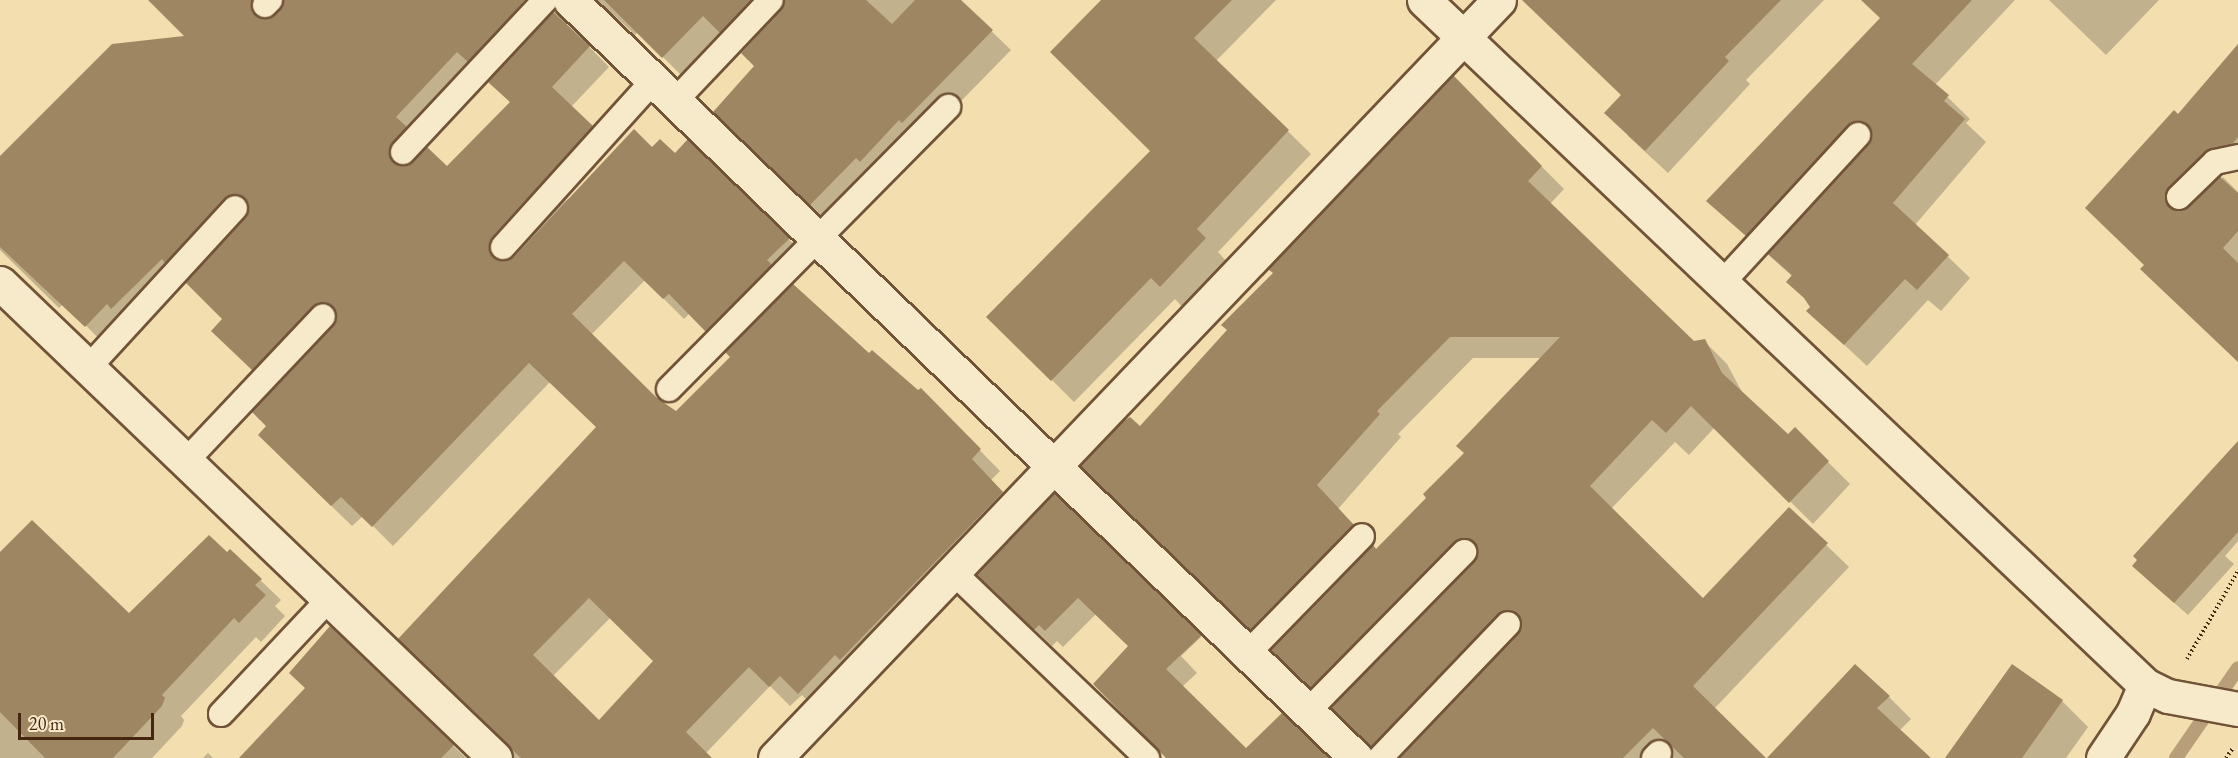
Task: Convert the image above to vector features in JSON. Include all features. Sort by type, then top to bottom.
[{"type":"street","points":[[570,0],[820,238],[1356,758]]},
{"type":"street","points":[[1424,0],[1722,283],[2164,682],[2238,709]]},
{"type":"street","points":[[775,758],[1499,0]]},
{"type":"street","points":[[0,284],[330,598],[481,754]]},
{"type":"street","points":[[2103,758],[2133,713],[2164,682]]},
{"type":"lane","points":[[403,152],[544,0]]},
{"type":"lane","points":[[503,247],[665,91],[771,0]]},
{"type":"lane","points":[[669,389],[948,107]]},
{"type":"lane","points":[[1722,283],[1858,135]]},
{"type":"lane","points":[[2179,197],[2215,162],[2238,157]]},
{"type":"lane","points":[[88,368],[235,208]]},
{"type":"lane","points":[[186,461],[323,316]]},
{"type":"lane","points":[[1248,653],[1362,536]]},
{"type":"lane","points":[[1308,711],[1464,552]]},
{"type":"lane","points":[[953,572],[1147,758]]},
{"type":"lane","points":[[221,714],[330,598]]},
{"type":"lane","points":[[1380,758],[1508,624]]},
{"type":"path","points":[[2164,682],[2238,571]]},
{"type":"building","points":[[148,0],[252,0],[251,9],[262,19],[275,15],[284,0],[525,0],[468,62],[457,52],[396,117],[407,127],[392,143],[389,156],[400,166],[413,162],[427,147],[447,166],[510,102],[488,82],[553,12],[590,46],[552,87],[593,126],[492,237],[489,245],[493,257],[501,261],[514,257],[634,129],[652,147],[660,139],[675,153],[688,139],[790,238],[767,260],[772,265],[706,332],[669,294],[663,299],[624,261],[572,314],[657,398],[676,411],[730,357],[725,352],[793,284],[869,353],[872,350],[918,390],[921,388],[981,449],[972,459],[1003,492],[840,660],[835,655],[798,694],[780,676],[769,687],[749,667],[686,732],[712,758],[521,758],[398,639],[596,427],[529,363],[372,527],[341,497],[331,506],[258,435],[266,426],[252,412],[333,326],[337,319],[333,306],[326,302],[313,306],[252,370],[211,331],[222,319],[186,283],[246,217],[249,204],[244,197],[238,194],[225,198],[165,263],[162,259],[111,309],[107,304],[85,327],[0,247],[0,156],[112,44],[184,36]],"holes":[[[589,598],[653,661],[599,720],[533,655]]]},
{"type":"building","points":[[604,0],[751,0],[720,33],[703,16],[662,58]]},
{"type":"building","points":[[785,0],[866,0],[892,24],[915,0],[961,0],[993,30],[902,123],[899,120],[860,162],[856,158],[810,205],[713,112],[754,66],[741,53],[781,10]]},
{"type":"building","points":[[1101,0],[1232,0],[1194,38],[1289,130],[1197,229],[1206,238],[1160,287],[1151,278],[1051,381],[986,317],[1150,151],[1050,52]]},
{"type":"building","points":[[1522,0],[1781,0],[1725,57],[1729,61],[1645,151],[1604,113],[1621,95]]},
{"type":"building","points":[[1861,0],[1972,0],[1912,64],[1949,95],[1944,101],[1965,119],[1893,203],[1949,255],[1917,290],[1905,279],[1844,345],[1806,311],[1810,307],[1804,298],[1786,282],[1792,275],[1768,254],[1868,145],[1872,138],[1868,125],[1861,121],[1848,125],[1746,236],[1706,201],[1880,18]]},
{"type":"building","points":[[2238,44],[2238,137],[2232,144],[2205,152],[2169,187],[2165,200],[2169,207],[2183,211],[2220,177],[2238,193],[2238,231],[2223,248],[2238,263],[2238,362],[2140,269],[2144,265],[2085,208],[2174,110],[2178,114]]},
{"type":"building","points":[[1453,75],[1542,166],[1528,181],[1694,341],[1705,339],[1722,373],[1788,434],[1795,427],[1829,461],[1789,503],[1691,406],[1666,433],[1652,420],[1590,486],[1703,598],[1789,507],[1828,543],[1693,686],[1766,758],[1684,758],[1653,728],[1623,758],[1400,758],[1518,634],[1521,619],[1511,610],[1498,614],[1371,747],[1331,708],[1474,562],[1478,548],[1467,538],[1454,542],[1311,688],[1271,650],[1373,545],[1376,549],[1426,498],[1423,494],[1464,453],[1456,446],[1560,337],[1450,337],[1377,411],[1380,414],[1317,485],[1354,525],[1250,630],[1080,466],[1122,422],[1130,417],[1140,426],[1227,330],[1221,325],[1273,273],[1268,269]]},
{"type":"building","points":[[2238,441],[2238,532],[2174,603],[2132,566],[2137,560],[2133,556]]},
{"type":"building","points":[[1054,493],[1202,635],[1166,669],[1246,748],[1282,713],[1329,758],[1166,758],[1093,684],[1128,646],[1078,598],[1045,631],[1039,625],[1034,630],[976,574]]},
{"type":"building","points":[[32,520],[129,613],[209,535],[227,552],[230,549],[262,579],[255,585],[266,595],[239,623],[234,618],[162,695],[165,698],[162,706],[113,758],[45,758],[0,712],[0,552]]},
{"type":"building","points":[[330,626],[454,745],[441,758],[239,758],[305,688],[289,673]]},
{"type":"building","points":[[1855,664],[1890,696],[1877,708],[1931,758],[1767,758]]},
{"type":"building","points":[[2012,664],[2063,700],[2022,758],[1945,758]]},
{"type":"waterway","points":[[2176,758],[2238,668]]}]
